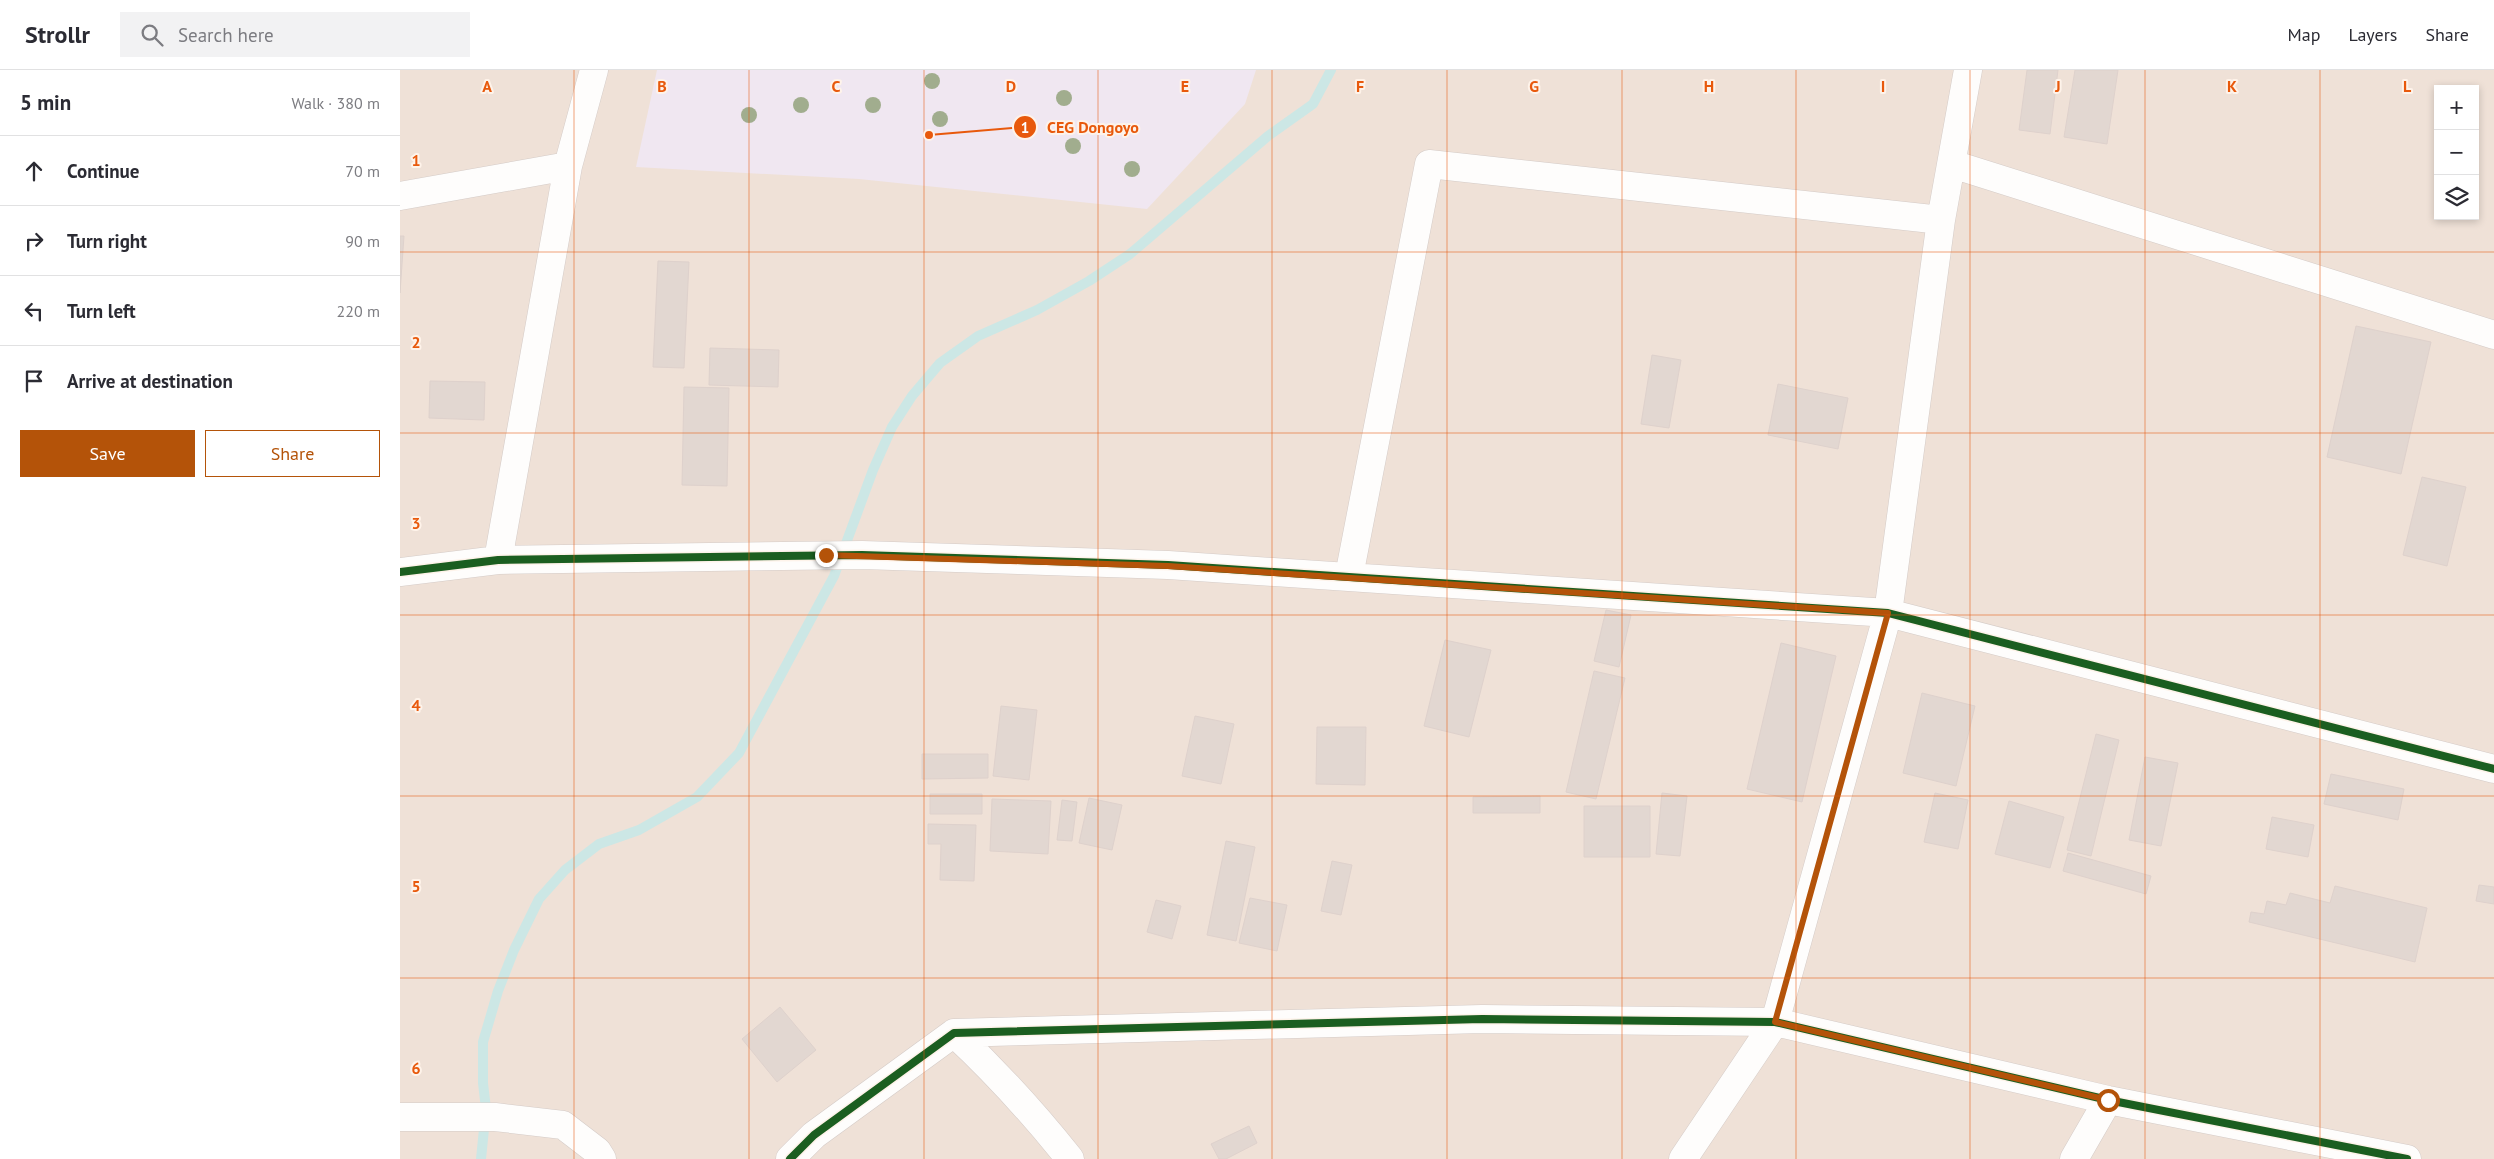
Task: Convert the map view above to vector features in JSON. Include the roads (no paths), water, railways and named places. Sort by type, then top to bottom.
[{"type":"street","points":[[498,560],[568,166],[594,70]]},
{"type":"street","points":[[1683,1159],[1775,1022],[1888,613],[1941,220],[1968,70]]},
{"type":"street","points":[[1349,576],[1429,164],[1941,220]]},
{"type":"street","points":[[1952,164],[2494,335]]},
{"type":"street","points":[[400,196],[568,166]]},
{"type":"street","points":[[400,572],[498,560],[862,555],[1168,566],[1349,576],[1888,613],[2494,769]]},
{"type":"street","points":[[790,1159],[814,1135],[954,1033],[1482,1019],[1775,1022],[2108,1100],[2407,1159]]},
{"type":"street","points":[[954,1033],[994,1071],[1042,1124],[1070,1159]]},
{"type":"street","points":[[2074,1159],[2108,1100]]},
{"type":"street","points":[[400,1117],[485,1117],[563,1125],[597,1152],[602,1159]]},
{"type":"waterway","points":[[481,1159],[486,1109],[483,1083],[483,1042],[498,991],[514,950],[539,899],[565,870],[599,844],[639,830],[697,797],[739,753],[834,576],[873,470],[892,427],[912,396],[940,363],[978,336],[1037,310],[1089,281],[1130,254],[1268,136],[1313,104],[1331,70]]},
{"type":"place","name":"CEG Dongoyo","points":[[929,135]]}]
